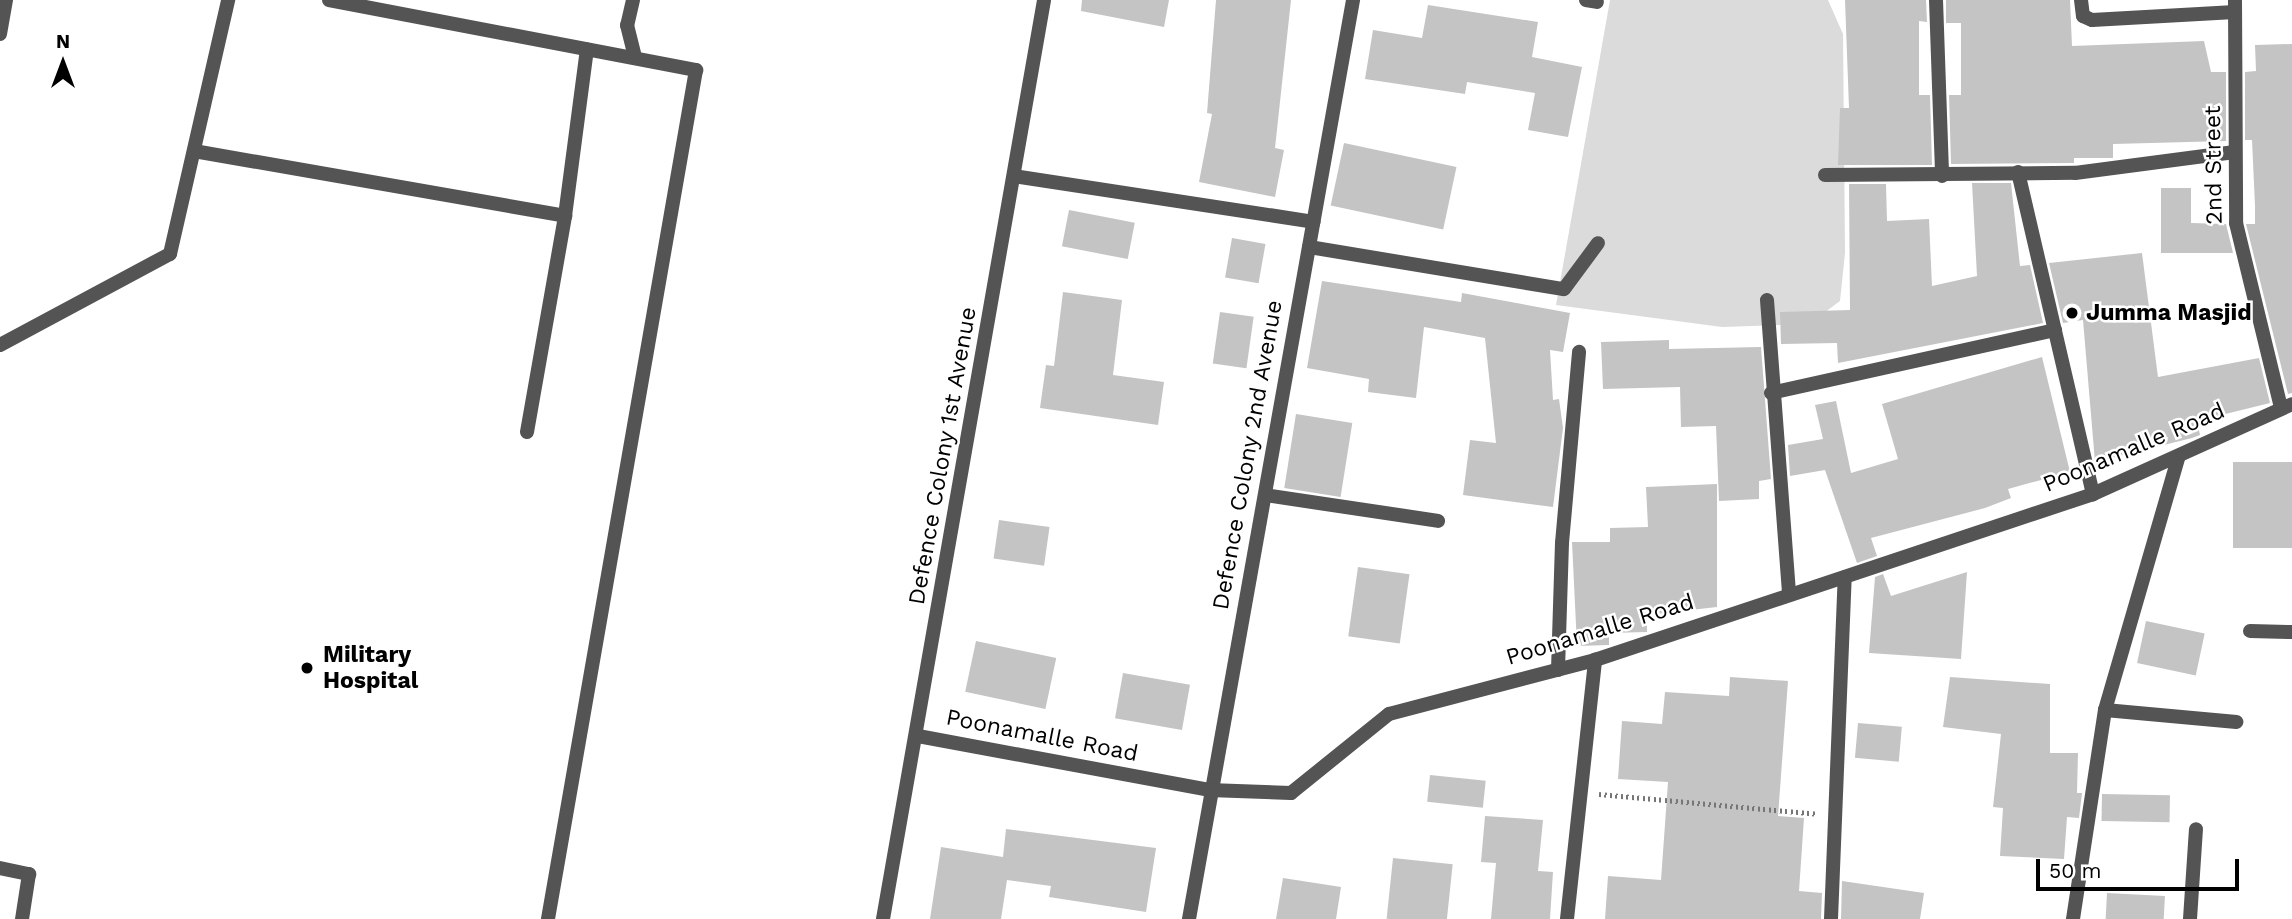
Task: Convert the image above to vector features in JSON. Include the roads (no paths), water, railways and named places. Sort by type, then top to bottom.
[{"type":"street","points":[[0,34],[6,0]]},
{"type":"street","points":[[0,345],[170,254],[228,0]]},
{"type":"street","points":[[329,0],[696,70],[548,919]]},
{"type":"street","points":[[632,0],[627,25],[635,58]]},
{"type":"street","name":"Defence Colony 1st Avenue","points":[[883,919],[918,736],[1044,0]]},
{"type":"street","name":"Defence Colony 2nd Avenue","points":[[1189,919],[1209,790],[1265,495],[1353,0]]},
{"type":"street","points":[[1936,0],[1942,176]]},
{"type":"street","points":[[2081,0],[2083,16],[2092,20],[2235,6]]},
{"type":"street","name":"2nd Street","points":[[2235,6],[2236,223],[2286,406]]},
{"type":"street","points":[[527,432],[565,216],[587,50]]},
{"type":"street","points":[[194,151],[565,216]]},
{"type":"street","points":[[1825,174],[1942,176],[2018,172],[2075,173],[2235,152]]},
{"type":"street","points":[[2018,172],[2093,494]]},
{"type":"street","points":[[1014,176],[1313,222]]},
{"type":"street","points":[[1309,247],[1564,289],[1598,243]]},
{"type":"street","points":[[1767,300],[1771,393],[1789,592]]},
{"type":"street","points":[[1771,393],[2054,330]]},
{"type":"street","points":[[1558,670],[1562,542],[1580,352]]},
{"type":"street","name":"Poonamalle Road","points":[[918,736],[1209,790],[1291,793],[1389,714],[1595,660],[1789,592],[1845,577],[2093,494],[2178,458],[2286,406]]},
{"type":"street","points":[[2073,919],[2105,710],[2178,458]]},
{"type":"street","points":[[1265,495],[1438,521]]},
{"type":"street","points":[[1831,919],[1845,577]]},
{"type":"street","points":[[2250,631],[2292,632]]},
{"type":"street","points":[[1567,919],[1595,660]]},
{"type":"street","points":[[2105,710],[2236,722]]},
{"type":"street","points":[[2190,919],[2196,829]]},
{"type":"street","points":[[0,868],[29,874],[22,919]]},
{"type":"place","name":"Jumma Masjid","points":[[2072,313]]},
{"type":"place","name":"Military Hospital","points":[[307,668]]}]
